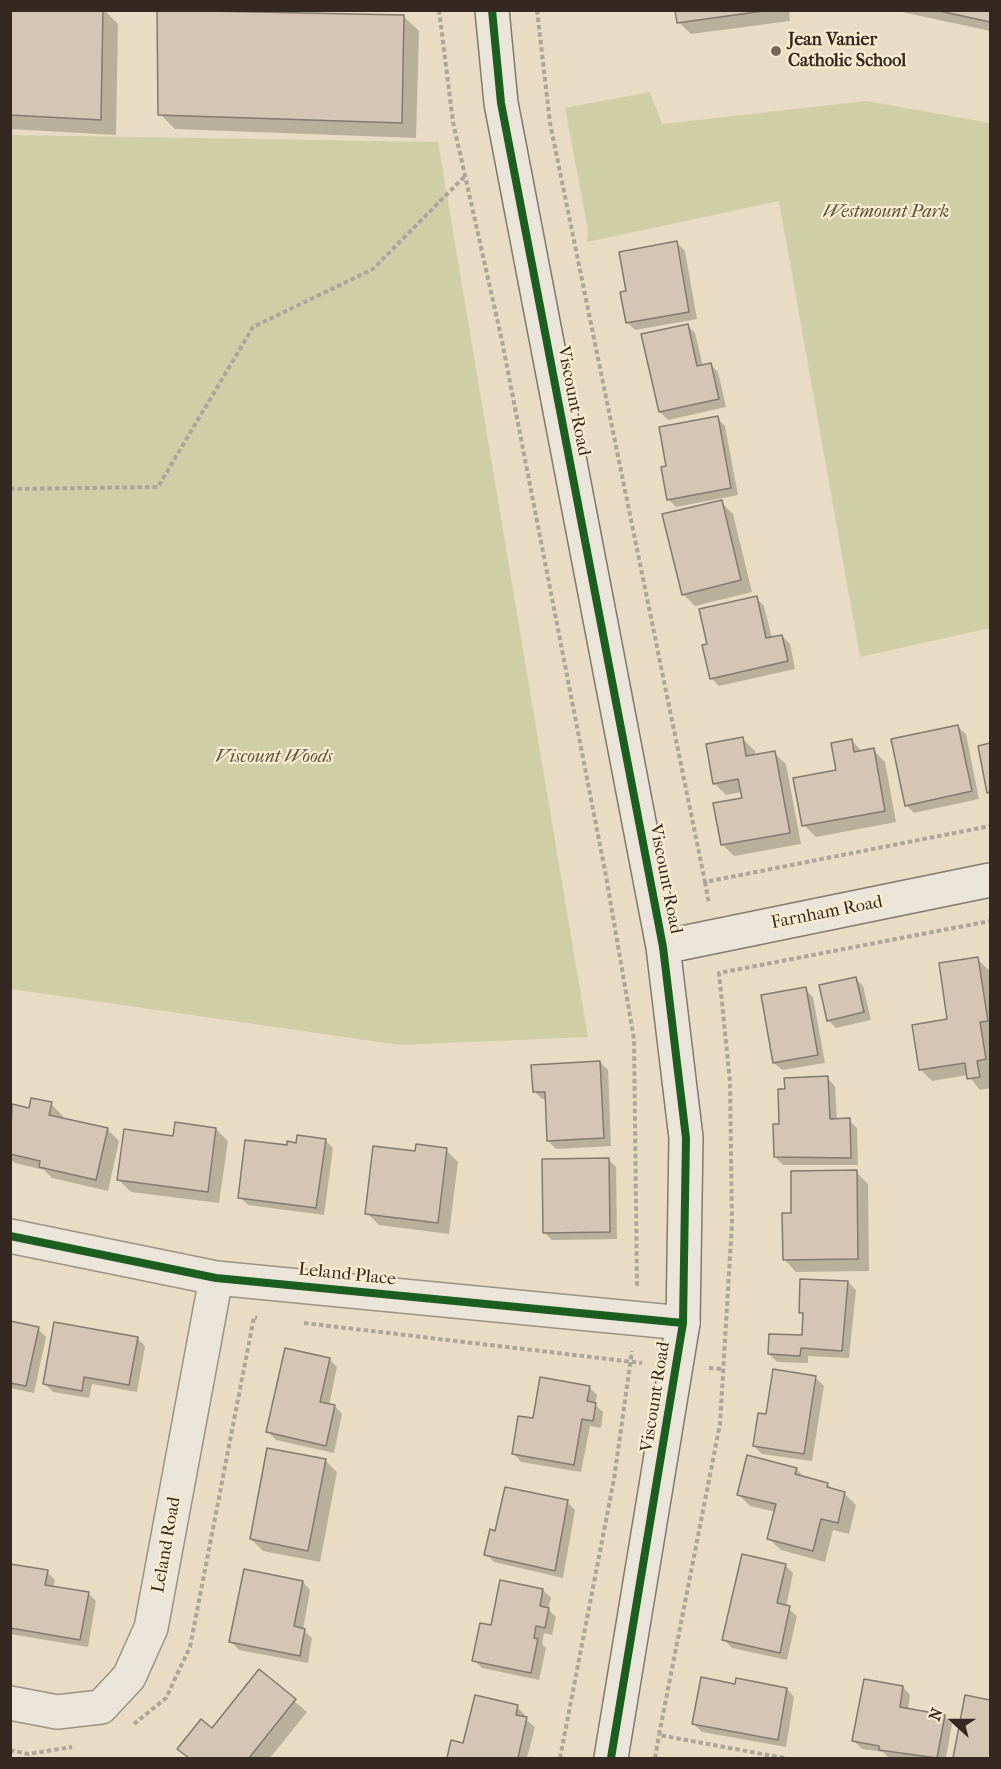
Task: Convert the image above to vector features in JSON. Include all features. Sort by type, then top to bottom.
[{"type":"street","name":"Viscount Road","points":[[492,10],[501,103],[663,947],[686,1138],[683,1323],[611,1758]]},
{"type":"street","name":"Farnham Road","points":[[663,947],[990,880]]},
{"type":"street","name":"Leland Place","points":[[10,1236],[216,1278],[683,1323]]},
{"type":"street","name":"Leland Road","points":[[10,1703],[57,1712],[101,1707],[129,1677],[151,1628],[216,1278]]},
{"type":"path","points":[[439,10],[453,122],[502,341],[606,876],[634,1039],[637,1294]]},
{"type":"path","points":[[537,10],[550,123],[705,882],[990,826]]},
{"type":"path","points":[[10,489],[158,488],[253,327],[373,269],[432,212],[465,176]]},
{"type":"path","points":[[655,1758],[720,1424],[732,1223],[730,1082],[719,973],[990,921]]},
{"type":"path","points":[[125,1731],[166,1698],[190,1647],[254,1317],[266,1318]]},
{"type":"path","points":[[301,1323],[631,1362],[614,1479],[560,1758]]},
{"type":"path","points":[[659,1735],[784,1758]]},
{"type":"path","points":[[10,1750],[28,1754],[83,1745]]},
{"type":"green space","name":"Westmount Park","points":[[650,92],[662,124],[866,101],[990,123],[990,628],[860,657],[779,201],[587,242],[588,230],[565,108]]},
{"type":"green space","name":"Viscount Woods","points":[[11,135],[438,142],[588,1037],[400,1045],[11,989]]},
{"type":"building","points":[[10,10],[103,10],[101,120],[10,115]]},
{"type":"building","points":[[157,10],[404,15],[402,123],[158,115]]},
{"type":"building","points":[[675,10],[771,10],[677,23]]},
{"type":"building","points":[[935,10],[990,10],[990,22]]},
{"type":"building","points":[[677,241],[689,312],[626,323],[620,292],[626,291],[619,252]]},
{"type":"building","points":[[688,324],[697,366],[711,363],[719,399],[659,412],[641,334]]},
{"type":"building","points":[[718,416],[731,488],[667,500],[661,467],[666,466],[659,427]]},
{"type":"building","points":[[722,500],[741,580],[682,595],[662,514]]},
{"type":"building","points":[[757,596],[766,638],[782,635],[788,661],[710,679],[702,645],[707,644],[699,609]]},
{"type":"building","points":[[958,725],[972,791],[905,806],[891,739]]},
{"type":"building","points":[[743,737],[746,756],[775,751],[790,833],[721,845],[713,803],[742,798],[738,779],[713,784],[706,744]]},
{"type":"building","points":[[852,739],[854,752],[874,748],[885,811],[802,826],[793,778],[836,770],[831,743]]},
{"type":"building","points":[[990,743],[990,792],[987,793],[978,746]]},
{"type":"building","points":[[978,957],[988,1021],[980,1022],[986,1059],[977,1061],[980,1077],[967,1079],[965,1063],[919,1070],[912,1025],[947,1019],[939,963]]},
{"type":"building","points":[[856,977],[864,1012],[827,1021],[819,985]]},
{"type":"building","points":[[806,987],[818,1055],[773,1063],[761,995]]},
{"type":"building","points":[[600,1061],[604,1138],[547,1141],[545,1092],[533,1092],[531,1065]]},
{"type":"building","points":[[828,1076],[830,1119],[850,1118],[851,1158],[774,1157],[773,1124],[779,1124],[778,1089],[785,1089],[784,1078]]},
{"type":"building","points":[[31,1098],[52,1102],[49,1115],[108,1128],[96,1180],[39,1167],[40,1161],[10,1154],[12,1104],[29,1108]]},
{"type":"building","points":[[175,1122],[216,1128],[208,1192],[117,1180],[124,1129],[173,1136]]},
{"type":"building","points":[[297,1135],[326,1139],[316,1208],[238,1198],[245,1140],[287,1145],[287,1141],[296,1143]]},
{"type":"building","points":[[416,1144],[447,1148],[438,1223],[365,1214],[373,1146],[415,1151]]},
{"type":"building","points":[[609,1158],[610,1232],[543,1233],[542,1159]]},
{"type":"building","points":[[857,1170],[858,1259],[783,1260],[782,1213],[791,1213],[791,1171]]},
{"type":"building","points":[[800,1279],[848,1281],[842,1351],[801,1348],[800,1356],[768,1354],[769,1334],[802,1335],[803,1313],[799,1313]]},
{"type":"building","points":[[10,1321],[39,1327],[26,1386],[10,1383]]},
{"type":"building","points":[[54,1322],[138,1337],[129,1385],[84,1377],[82,1391],[43,1384]]},
{"type":"building","points":[[285,1348],[330,1358],[320,1402],[335,1405],[326,1446],[266,1432]]},
{"type":"building","points":[[773,1369],[816,1376],[804,1454],[753,1446],[758,1413],[766,1414]]},
{"type":"building","points":[[540,1377],[590,1386],[587,1401],[596,1403],[593,1421],[582,1419],[574,1465],[512,1454],[518,1416],[533,1418]]},
{"type":"building","points":[[267,1448],[326,1459],[308,1551],[250,1539]]},
{"type":"building","points":[[747,1455],[797,1468],[795,1474],[828,1483],[827,1487],[845,1492],[838,1523],[821,1519],[813,1551],[767,1539],[776,1504],[737,1495]]},
{"type":"building","points":[[505,1487],[568,1500],[555,1571],[484,1555],[490,1529],[495,1531]]},
{"type":"building","points":[[742,1554],[786,1564],[777,1603],[790,1606],[780,1653],[722,1640]]},
{"type":"building","points":[[10,1564],[48,1570],[45,1585],[89,1592],[80,1640],[10,1628]]},
{"type":"building","points":[[244,1569],[303,1581],[294,1626],[305,1629],[300,1656],[229,1642]]},
{"type":"building","points":[[500,1580],[543,1589],[540,1606],[549,1608],[545,1628],[536,1626],[534,1638],[538,1639],[531,1673],[472,1661],[480,1623],[491,1625]]},
{"type":"building","points":[[259,1669],[296,1699],[249,1758],[189,1758],[177,1749],[201,1719],[212,1728]]},
{"type":"building","points":[[701,1677],[735,1684],[736,1678],[787,1688],[778,1740],[692,1724]]},
{"type":"building","points":[[864,1679],[903,1686],[900,1707],[945,1715],[937,1758],[879,1750],[879,1746],[852,1741]]},
{"type":"building","points":[[475,1695],[518,1705],[516,1715],[527,1717],[518,1758],[447,1758],[451,1740],[463,1743]]},
{"type":"building","points":[[965,1695],[990,1700],[990,1758],[953,1758]]},
{"type":"cycle path","points":[[492,10],[501,103],[663,947],[686,1138],[683,1323],[611,1758]]},
{"type":"cycle path","points":[[10,1236],[216,1278],[683,1323]]},
{"type":"place","name":"Jean Vanier Catholic School","points":[[776,51]]}]
